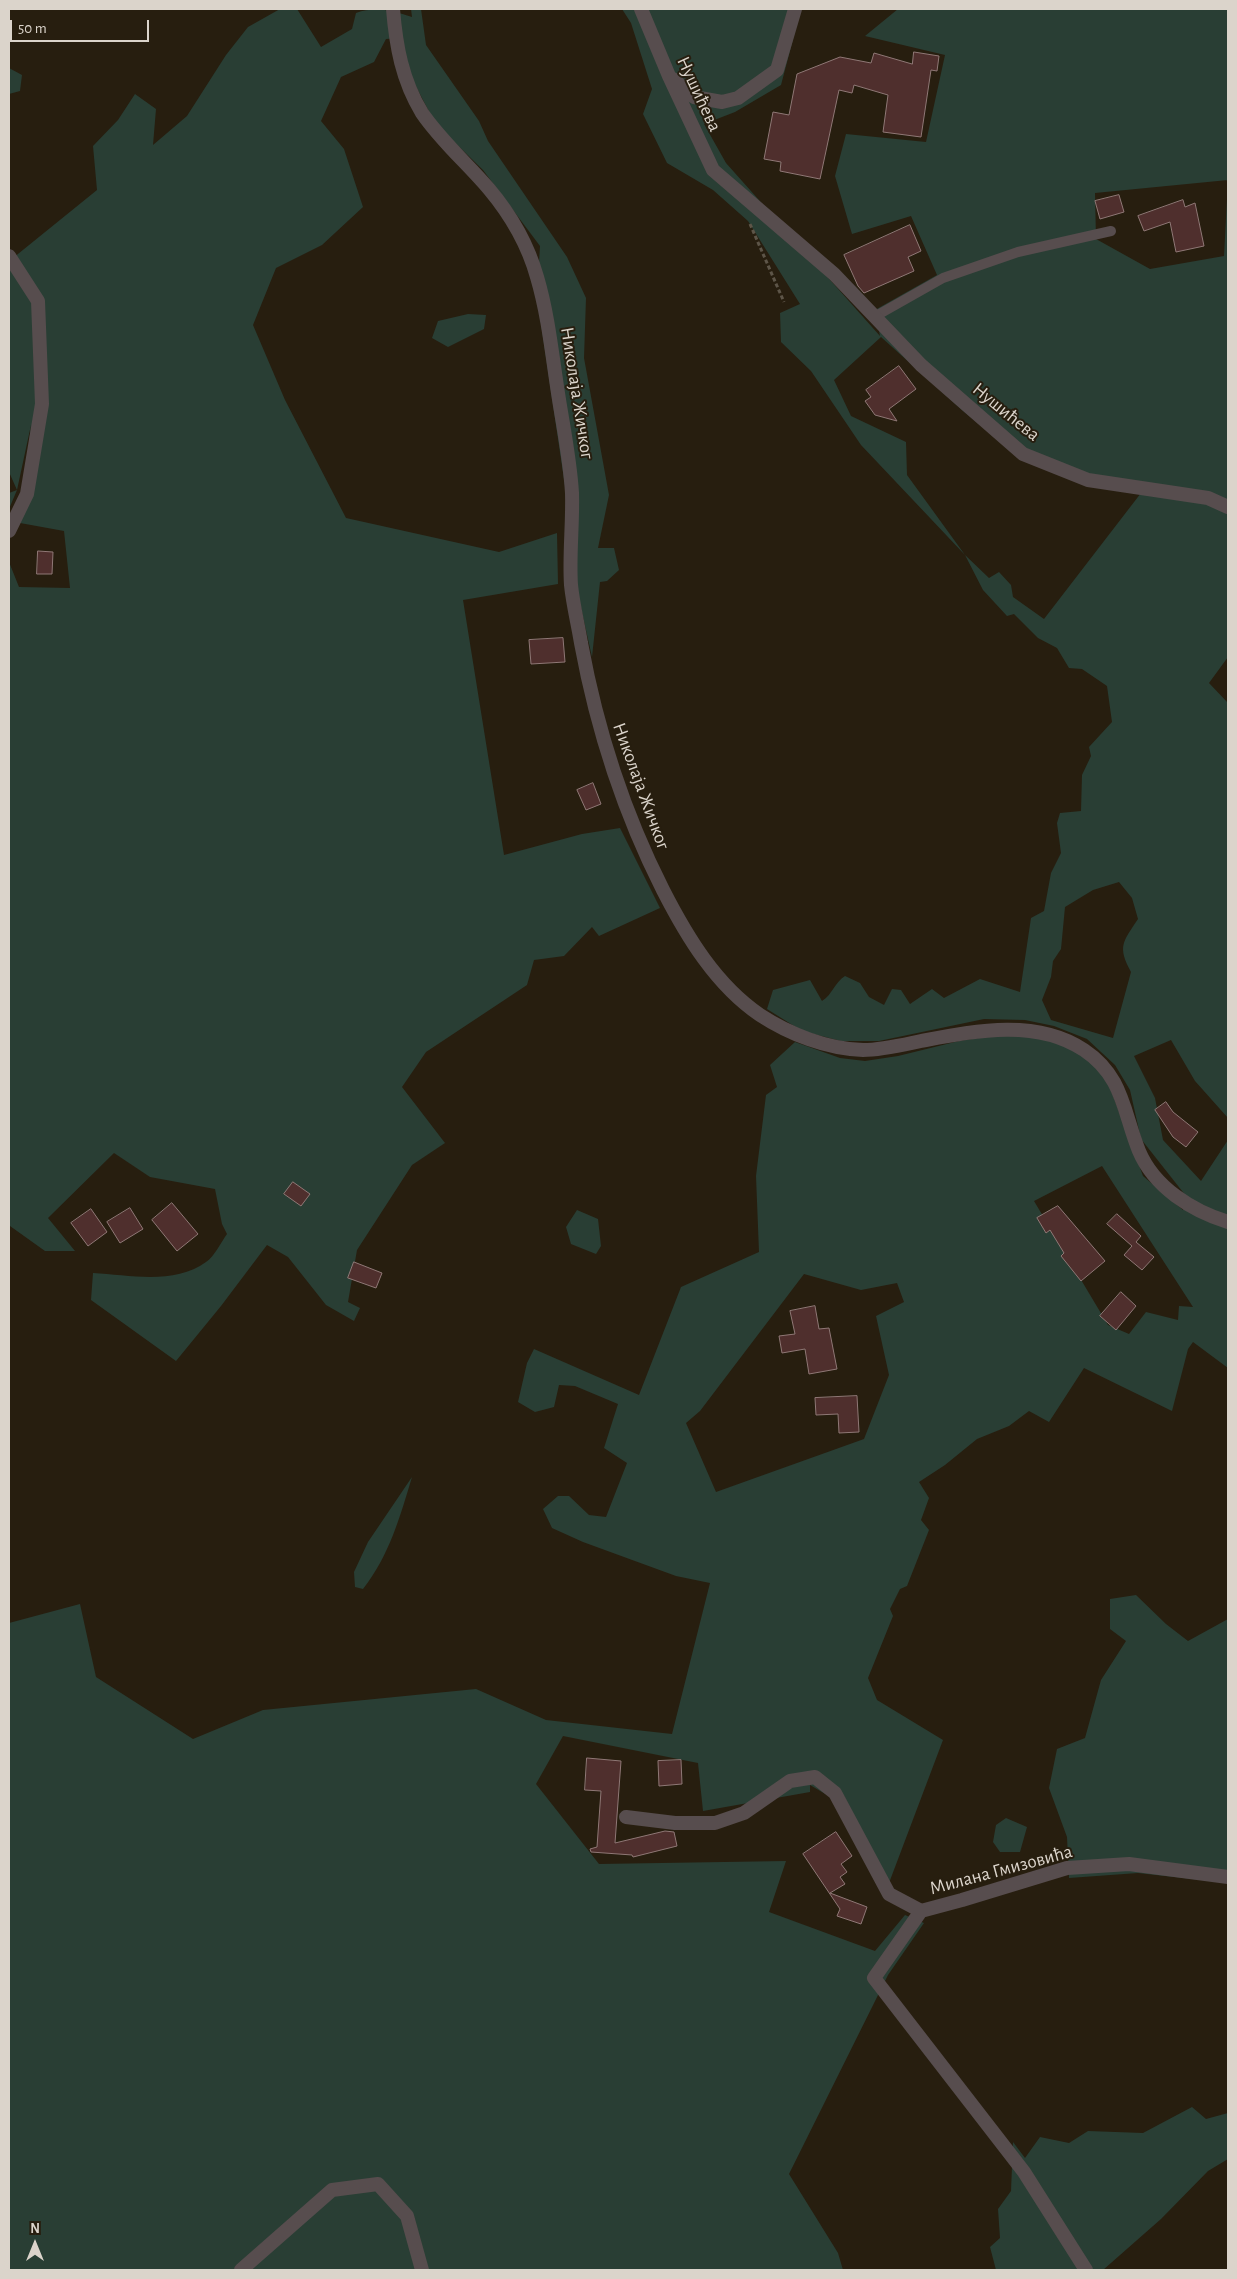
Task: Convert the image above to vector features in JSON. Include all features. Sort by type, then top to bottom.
[{"type":"street","name":"Николаја Жичког","points":[[394,9],[399,59],[422,113],[489,189],[515,225],[535,269],[551,341],[572,493],[572,586],[598,722],[612,770],[640,842],[672,908],[700,953],[730,989],[765,1018],[800,1035],[833,1046],[868,1050],[962,1033],[1015,1030],[1053,1036],[1082,1048],[1107,1068],[1119,1088],[1141,1156],[1150,1170],[1171,1192],[1188,1204],[1208,1215],[1228,1222]]},
{"type":"street","name":"Нушићева","points":[[641,9],[669,76],[714,170],[834,274],[921,365],[1023,454],[1088,480],[1208,498],[1228,507]]},
{"type":"street","points":[[669,76],[694,97],[722,102],[738,98],[777,70],[795,9]]},
{"type":"street","points":[[9,256],[38,301],[42,404],[26,494],[9,531]]},
{"type":"street","name":"Милана Гмизовића","points":[[626,1817],[675,1823],[716,1823],[744,1812],[790,1781],[815,1777],[835,1793],[888,1894],[921,1910],[962,1900],[1067,1868],[1129,1864],[1228,1877]]},
{"type":"street","points":[[921,1910],[874,1978],[1024,2172],[1086,2270]]},
{"type":"street","points":[[241,2270],[332,2190],[378,2184],[407,2216],[422,2270]]},
{"type":"lane","points":[[874,316],[943,278],[1018,252],[1111,232]]},
{"type":"path","points":[[749,222],[784,302]]},
{"type":"green space","points":[[280,9],[297,9],[321,47],[352,29],[356,13],[370,10],[391,11],[412,17],[411,9],[421,9],[426,45],[479,121],[488,141],[567,257],[586,298],[584,358],[609,495],[598,548],[614,548],[619,570],[607,581],[600,582],[592,657],[575,581],[565,486],[537,297],[540,246],[483,170],[435,123],[409,73],[401,38],[386,39],[374,62],[341,77],[321,121],[344,149],[363,207],[322,245],[276,268],[253,325],[285,400],[346,518],[499,552],[557,533],[558,584],[463,600],[504,855],[582,834],[620,828],[660,908],[599,936],[592,927],[564,956],[534,960],[527,985],[426,1052],[402,1087],[445,1143],[412,1165],[357,1250],[348,1302],[360,1308],[354,1321],[326,1305],[288,1257],[267,1245],[176,1361],[91,1300],[93,1273],[152,1277],[166,1276],[180,1274],[206,1262],[215,1253],[227,1234],[222,1224],[215,1189],[150,1177],[114,1153],[48,1218],[75,1251],[45,1251],[10,1226],[9,562],[19,587],[70,588],[64,531],[20,523],[31,425],[17,490],[9,472],[9,254],[13,258],[97,190],[93,146],[118,120],[135,94],[156,109],[153,145],[187,116],[226,55],[248,27]]},
{"type":"green space","points":[[622,9],[801,9],[781,85],[735,112],[704,124],[726,163],[880,336],[875,310],[937,275],[911,216],[852,234],[835,176],[846,134],[926,142],[945,55],[865,36],[898,9],[1228,9],[1228,180],[1228,657],[1209,683],[1228,703],[1228,1118],[1195,1081],[1171,1040],[1134,1056],[1155,1098],[1163,1140],[1201,1181],[1228,1140],[1228,1368],[1193,1342],[1188,1349],[1172,1411],[1084,1368],[1049,1422],[1029,1411],[1009,1426],[977,1439],[945,1465],[919,1482],[929,1498],[921,1520],[929,1530],[907,1586],[900,1589],[890,1609],[893,1616],[868,1678],[877,1700],[943,1740],[889,1883],[844,1796],[827,1795],[810,1785],[810,1792],[703,1811],[698,1763],[563,1736],[536,1784],[599,1864],[786,1861],[769,1912],[875,1951],[905,1915],[924,1923],[888,1975],[789,2174],[838,2253],[843,2270],[9,2270],[9,1623],[80,1604],[96,1677],[193,1739],[263,1710],[476,1689],[546,1720],[672,1734],[710,1583],[676,1576],[583,1542],[552,1528],[543,1509],[558,1496],[569,1496],[589,1515],[606,1517],[627,1463],[604,1448],[618,1404],[575,1386],[559,1385],[554,1407],[535,1412],[518,1402],[527,1363],[534,1349],[639,1395],[681,1287],[759,1252],[756,1176],[766,1095],[777,1087],[770,1065],[795,1042],[840,1058],[865,1061],[898,1056],[959,1041],[1005,1034],[1046,1039],[1078,1052],[1105,1074],[1143,1176],[1183,1210],[1186,1196],[1141,1139],[1130,1090],[1115,1065],[1087,1039],[1054,1026],[1025,1020],[984,1019],[879,1041],[841,1041],[802,1031],[767,1009],[773,990],[810,980],[822,1001],[845,976],[860,983],[869,997],[884,1005],[892,989],[901,990],[910,1004],[932,989],[944,998],[980,979],[1020,992],[1031,918],[1044,911],[1051,873],[1061,853],[1057,823],[1060,813],[1081,811],[1082,775],[1091,756],[1089,747],[1112,722],[1107,686],[1082,669],[1069,668],[1057,648],[1038,638],[1014,614],[1007,616],[983,590],[965,555],[861,445],[811,371],[781,342],[780,313],[800,304],[748,221],[713,190],[667,163],[643,114],[652,89],[631,23]],"holes":[[[1228,180],[1224,256],[1150,269],[1096,239],[1095,193]],[[881,337],[963,411],[1020,458],[1141,493],[1044,619],[1013,597],[1011,585],[999,572],[989,578],[965,555],[907,475],[906,442],[851,416],[834,380]],[[1119,882],[1132,898],[1138,919],[1124,944],[1124,956],[1131,972],[1113,1038],[1051,1020],[1042,1000],[1051,977],[1053,961],[1061,949],[1065,907],[1093,890]],[[1102,1166],[1193,1307],[1179,1306],[1178,1320],[1146,1312],[1129,1334],[1108,1325],[1034,1201]],[[804,1274],[861,1290],[897,1283],[904,1302],[876,1316],[889,1375],[864,1439],[716,1492],[686,1423],[700,1411]]]},
{"type":"green space","points":[[9,68],[22,75],[20,91],[9,94]]},
{"type":"green space","points":[[468,314],[486,315],[484,329],[448,347],[432,338],[438,321]]},
{"type":"green space","points":[[17,490],[9,509],[9,493]]},
{"type":"green space","points":[[577,1210],[598,1219],[601,1246],[596,1254],[571,1244],[566,1227]]},
{"type":"green space","points":[[412,1477],[387,1550],[363,1589],[355,1587],[354,1572],[368,1542]]},
{"type":"green space","points":[[1136,1595],[1166,1624],[1188,1641],[1228,1619],[1228,1883],[1138,1873],[1069,1878],[1067,1837],[1049,1788],[1057,1749],[1085,1738],[1101,1680],[1126,1641],[1110,1629],[1110,1599]]},
{"type":"green space","points":[[1006,1818],[1027,1827],[1020,1852],[1000,1852],[993,1842],[996,1825]]},
{"type":"green space","points":[[1192,2107],[1206,2119],[1228,2113],[1228,2159],[1208,2171],[1161,2219],[1103,2270],[996,2270],[990,2247],[1000,2238],[998,2209],[1011,2191],[1013,2142],[1025,2158],[1040,2137],[1069,2143],[1088,2131],[1143,2133]]},
{"type":"building","points":[[914,52],[939,56],[937,71],[931,70],[921,137],[883,132],[888,95],[854,85],[852,93],[839,90],[820,179],[780,171],[781,162],[764,159],[773,112],[789,115],[797,74],[840,57],[871,63],[874,53],[912,64]]},
{"type":"building","points":[[1119,195],[1124,212],[1100,219],[1095,201]]},
{"type":"building","points":[[1183,200],[1185,207],[1195,203],[1204,246],[1176,252],[1170,222],[1144,231],[1138,216]]},
{"type":"building","points":[[910,225],[921,251],[908,257],[914,271],[864,293],[858,286],[844,255]]},
{"type":"building","points":[[899,366],[916,389],[889,409],[897,421],[875,415],[865,401],[871,397],[866,390]]},
{"type":"building","points":[[38,551],[53,552],[52,574],[37,574]]},
{"type":"building","points":[[563,638],[565,662],[531,664],[529,640]]},
{"type":"building","points":[[593,783],[601,804],[586,810],[577,790]]},
{"type":"building","points":[[1166,1102],[1173,1112],[1198,1132],[1186,1147],[1173,1137],[1155,1110]]},
{"type":"building","points":[[293,1182],[310,1194],[301,1206],[284,1194]]},
{"type":"building","points":[[172,1203],[198,1234],[177,1251],[152,1220]]},
{"type":"building","points":[[1058,1206],[1105,1261],[1081,1281],[1061,1256],[1064,1253],[1050,1230],[1046,1233],[1037,1218]]},
{"type":"building","points":[[130,1208],[143,1229],[120,1243],[107,1222]]},
{"type":"building","points":[[91,1209],[107,1232],[88,1246],[71,1223]]},
{"type":"building","points":[[1117,1214],[1141,1236],[1136,1242],[1154,1257],[1142,1270],[1124,1255],[1132,1246],[1107,1224]]},
{"type":"building","points":[[354,1262],[382,1273],[376,1288],[348,1278]]},
{"type":"building","points":[[1121,1292],[1136,1306],[1116,1330],[1100,1316]]},
{"type":"building","points":[[815,1306],[819,1329],[829,1328],[837,1369],[809,1374],[805,1349],[782,1353],[779,1336],[795,1334],[790,1311]]},
{"type":"building","points":[[857,1396],[859,1432],[839,1433],[838,1414],[816,1415],[815,1398]]},
{"type":"building","points":[[587,1758],[621,1761],[615,1843],[665,1831],[674,1832],[677,1846],[633,1857],[632,1855],[591,1852],[590,1849],[597,1847],[601,1791],[585,1790]]},
{"type":"building","points":[[681,1760],[682,1784],[659,1786],[658,1761]]},
{"type":"building","points":[[836,1832],[852,1856],[841,1864],[847,1872],[840,1877],[845,1884],[830,1893],[867,1907],[861,1924],[837,1916],[840,1909],[803,1854]]}]
